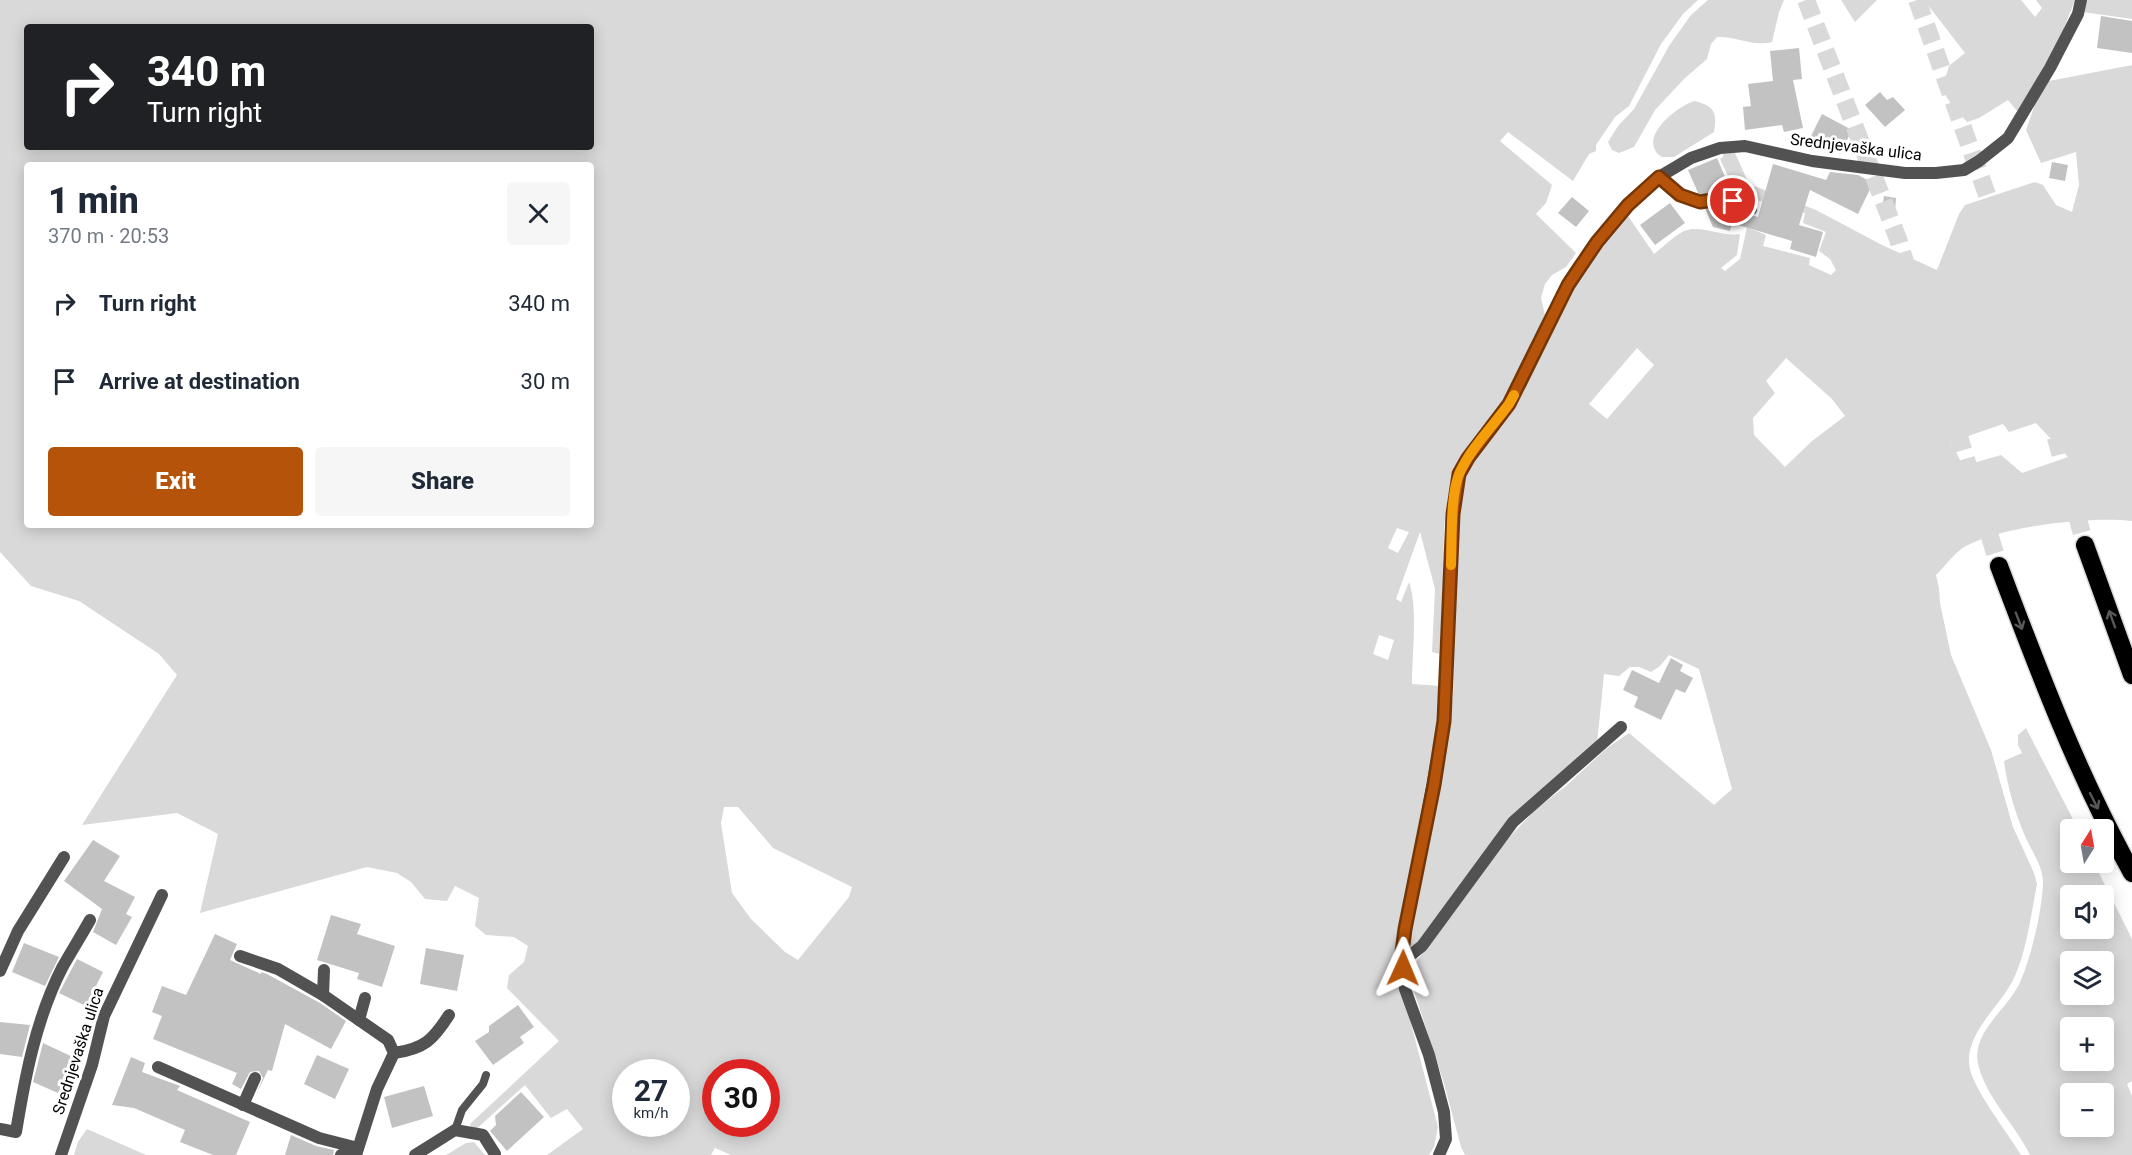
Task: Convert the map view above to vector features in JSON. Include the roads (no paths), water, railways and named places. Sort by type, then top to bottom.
[{"type":"highway","points":[[2085,545],[2132,675]]},
{"type":"highway","points":[[1999,566],[2046,693],[2078,766],[2132,873]]},
{"type":"street","name":"Srednjevaška ulica","points":[[1439,1155],[1446,1139],[1444,1112],[1429,1055],[1406,989],[1403,961],[1405,929],[1434,785],[1444,721],[1453,514],[1459,474],[1468,458],[1509,404],[1568,285],[1580,267],[1597,242],[1628,205],[1659,177],[1691,158],[1720,148],[1745,146],[1812,161],[1905,173],[1964,170],[1979,162],[2008,138],[2050,68],[2078,14],[2081,0]]},
{"type":"street","points":[[1403,961],[1422,946],[1513,822],[1621,727]]},
{"type":"street","points":[[0,971],[18,931],[64,857]]},
{"type":"street","name":"Srednjevaška ulica","points":[[61,1155],[92,1065],[104,1016],[162,895]]},
{"type":"street","points":[[0,1129],[16,1132],[25,1075],[44,1013],[62,969],[90,920]]},
{"type":"street","points":[[240,956],[322,995],[388,1040],[394,1053]]},
{"type":"street","points":[[322,995],[324,970]]},
{"type":"street","points":[[359,1020],[365,998]]},
{"type":"street","points":[[394,1053],[413,1051],[429,1040],[449,1015]]},
{"type":"street","points":[[357,1151],[377,1089],[394,1053]]},
{"type":"street","points":[[158,1067],[319,1138],[357,1151]]},
{"type":"street","points":[[243,1105],[255,1078]]},
{"type":"street","points":[[415,1155],[455,1130],[483,1135],[495,1154]]},
{"type":"street","points":[[341,1155],[357,1151]]},
{"type":"lane","points":[[1659,177],[1680,195],[1700,202],[1718,199],[1733,201],[1753,210]]},
{"type":"lane","points":[[455,1130],[462,1110],[483,1084],[486,1075]]},
{"type":"tunnel","points":[[1806,0],[1898,239],[1999,566]]},
{"type":"tunnel","points":[[1917,0],[1999,228],[2085,545]]}]
